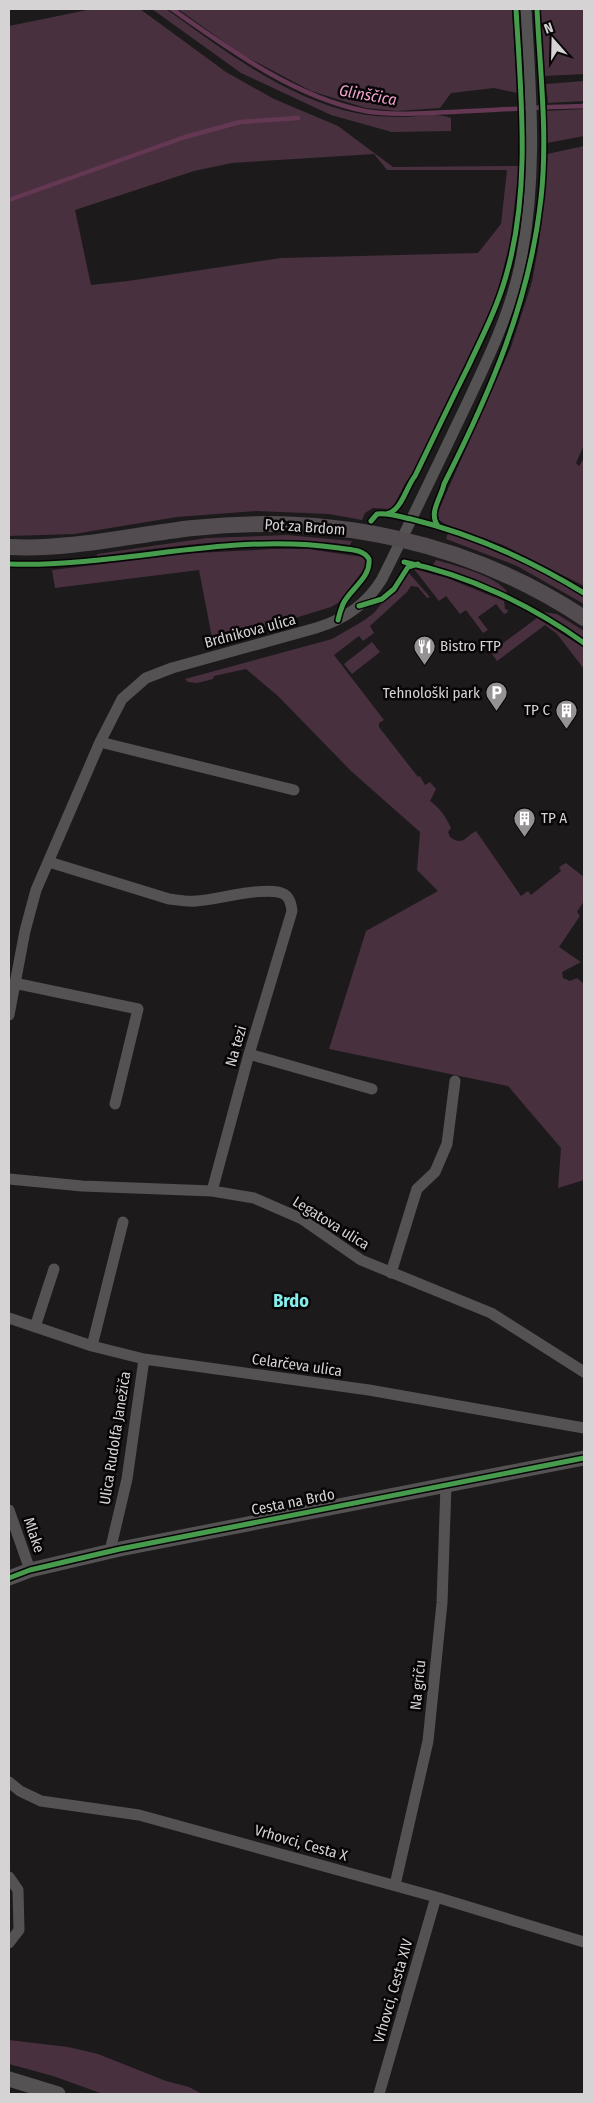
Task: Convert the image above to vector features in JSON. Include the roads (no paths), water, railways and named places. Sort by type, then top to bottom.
[{"type":"main road","name":"Pot za Brdom","points":[[9,547],[65,546],[178,530],[256,524],[316,525],[401,538],[444,550],[492,567],[560,602],[584,618]]},
{"type":"street","name":"Brdnikova ulica","points":[[9,1015],[14,983],[36,890],[100,742],[122,699],[146,678],[172,668],[325,626],[351,612],[365,601],[379,584],[485,366],[516,283],[523,252],[532,175],[532,120],[526,9]]},
{"type":"street","points":[[100,742],[294,790]]},
{"type":"street","name":"Na tezi","points":[[49,862],[183,901],[196,901],[240,894],[277,892],[289,898],[292,911],[249,1054],[212,1191]]},
{"type":"street","points":[[14,983],[138,1009],[115,1104]]},
{"type":"street","points":[[249,1054],[372,1089]]},
{"type":"street","points":[[391,1273],[417,1189],[435,1172],[447,1144],[455,1081]]},
{"type":"street","name":"Legatova ulica","points":[[9,1179],[92,1187],[212,1191],[254,1198],[302,1219],[361,1260],[491,1313],[584,1372]]},
{"type":"street","points":[[92,1346],[123,1222]]},
{"type":"street","points":[[35,1327],[54,1269]]},
{"type":"street","name":"Celarčeva ulica","points":[[9,1318],[92,1346],[144,1359],[368,1390],[584,1428]]},
{"type":"street","name":"Ulica Rudolfa Janežiča","points":[[110,1551],[127,1479],[144,1359]]},
{"type":"street","name":"Cesta na Brdo","points":[[9,1578],[30,1570],[110,1551],[584,1458]]},
{"type":"street","name":"Na griču","points":[[395,1885],[428,1741],[442,1603],[446,1485]]},
{"type":"street","name":"Mlake","points":[[9,1510],[30,1570]]},
{"type":"street","name":"Vrhovci, Cesta X","points":[[9,1782],[20,1791],[41,1801],[139,1815],[436,1896],[584,1942]]},
{"type":"street","points":[[9,1877],[18,1890],[19,1930],[9,1943]]},
{"type":"street","name":"Vrhovci, Cesta XIV","points":[[379,2094],[436,1896]]},
{"type":"street","points":[[9,2079],[58,2094]]},
{"type":"waterway","name":"Glinščica","points":[[172,9],[240,56],[288,83],[313,95],[365,111],[408,114],[584,106]]},
{"type":"waterway","name":"Glinščica","points":[[9,200],[185,137],[240,122],[298,118]]},
{"type":"place","name":"Bistro FTP","points":[[424,665]]},
{"type":"place","name":"Tehnološki park","points":[[496,712]]},
{"type":"place","name":"TP C","points":[[566,729]]},
{"type":"place","name":"TP A","points":[[525,837]]},
{"type":"district","name":"Brdo","points":[[291,1301]]}]
